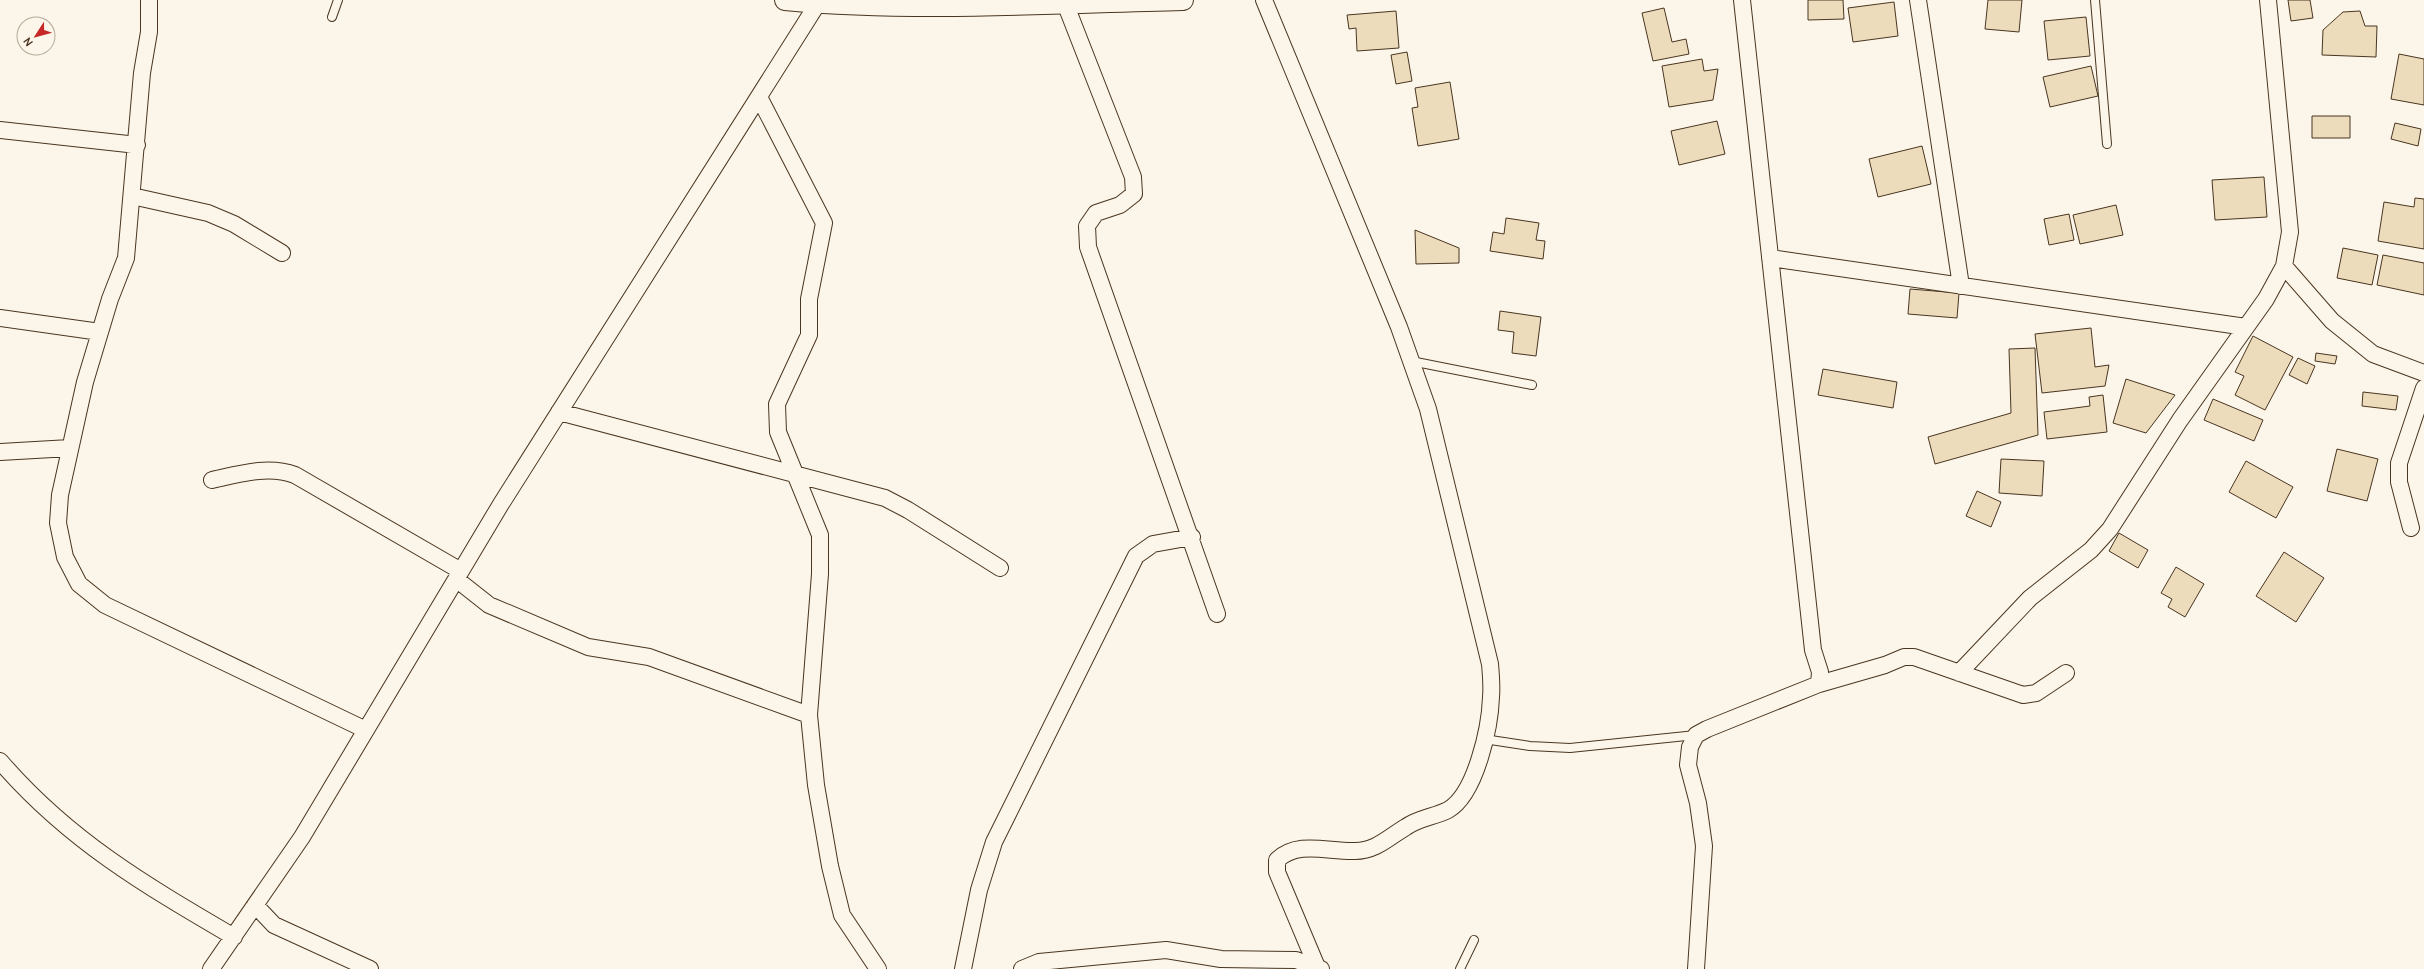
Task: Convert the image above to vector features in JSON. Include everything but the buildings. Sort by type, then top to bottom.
[{"type":"street","points":[[149,0],[149,32],[142,73],[137,145],[126,258],[100,332],[85,382],[60,495],[58,523],[65,556],[79,584],[105,605],[366,730]]},
{"type":"street","points":[[785,0],[818,3],[954,6],[1183,0]]},
{"type":"street","points":[[1264,0],[1399,327],[1428,409],[1490,664],[1492,697],[1484,739],[1475,770],[1465,789],[1448,810],[1424,817],[1406,826],[1379,846],[1356,851],[1300,848],[1285,852],[1277,860],[1277,872],[1319,968]]},
{"type":"street","points":[[1742,0],[1813,650],[1820,672],[1819,684]]},
{"type":"street","points":[[1918,0],[1961,286]]},
{"type":"street","points":[[1959,673],[2030,598],[2091,550],[2110,529],[2180,420],[2266,299],[2284,266],[2290,232],[2268,0]]},
{"type":"street","points":[[211,969],[302,837],[458,575],[818,3]]},
{"type":"street","points":[[1065,3],[1133,177],[1134,194],[1120,205],[1096,213],[1087,226],[1088,246],[1098,278],[1192,537],[1217,614]]},
{"type":"street","points":[[759,97],[824,223],[809,299],[809,335],[777,404],[778,432],[820,535],[820,574],[808,715],[816,785],[830,866],[842,915],[878,969]]},
{"type":"street","points":[[0,130],[137,145]]},
{"type":"street","points":[[132,196],[208,213],[240,227],[282,253]]},
{"type":"street","points":[[1770,258],[2246,327]]},
{"type":"street","points":[[2284,266],[2332,321],[2373,354],[2424,373]]},
{"type":"street","points":[[0,318],[100,332]]},
{"type":"street","points":[[2411,528],[2399,482],[2399,463],[2424,388]]},
{"type":"street","points":[[560,412],[796,476],[885,498],[908,510],[1000,568]]},
{"type":"street","points":[[0,452],[70,448]]},
{"type":"street","points":[[212,480],[264,470],[280,469],[295,474],[458,575],[489,605],[588,647],[649,657],[808,715]]},
{"type":"street","points":[[963,969],[979,890],[994,842],[1136,556],[1153,544],[1192,537]]},
{"type":"street","points":[[1696,969],[1704,846],[1699,809],[1688,766],[1690,747],[1696,735],[1707,729],[1819,684],[1885,665],[1904,657],[1914,657],[2023,695],[2036,693],[2066,673]]},
{"type":"street","points":[[0,760],[46,809],[83,842],[145,885],[234,937]]},
{"type":"street","points":[[255,905],[274,925],[347,964],[370,969]]},
{"type":"street","points":[[1022,969],[1046,961],[1166,950],[1220,959],[1296,960],[1319,968]]},
{"type":"lane","points":[[332,17],[338,0]]},
{"type":"lane","points":[[2096,0],[2107,144]]},
{"type":"lane","points":[[1411,361],[1532,385]]},
{"type":"lane","points":[[1484,739],[1530,746],[1570,748],[1696,735]]},
{"type":"lane","points":[[1460,969],[1474,940]]}]
